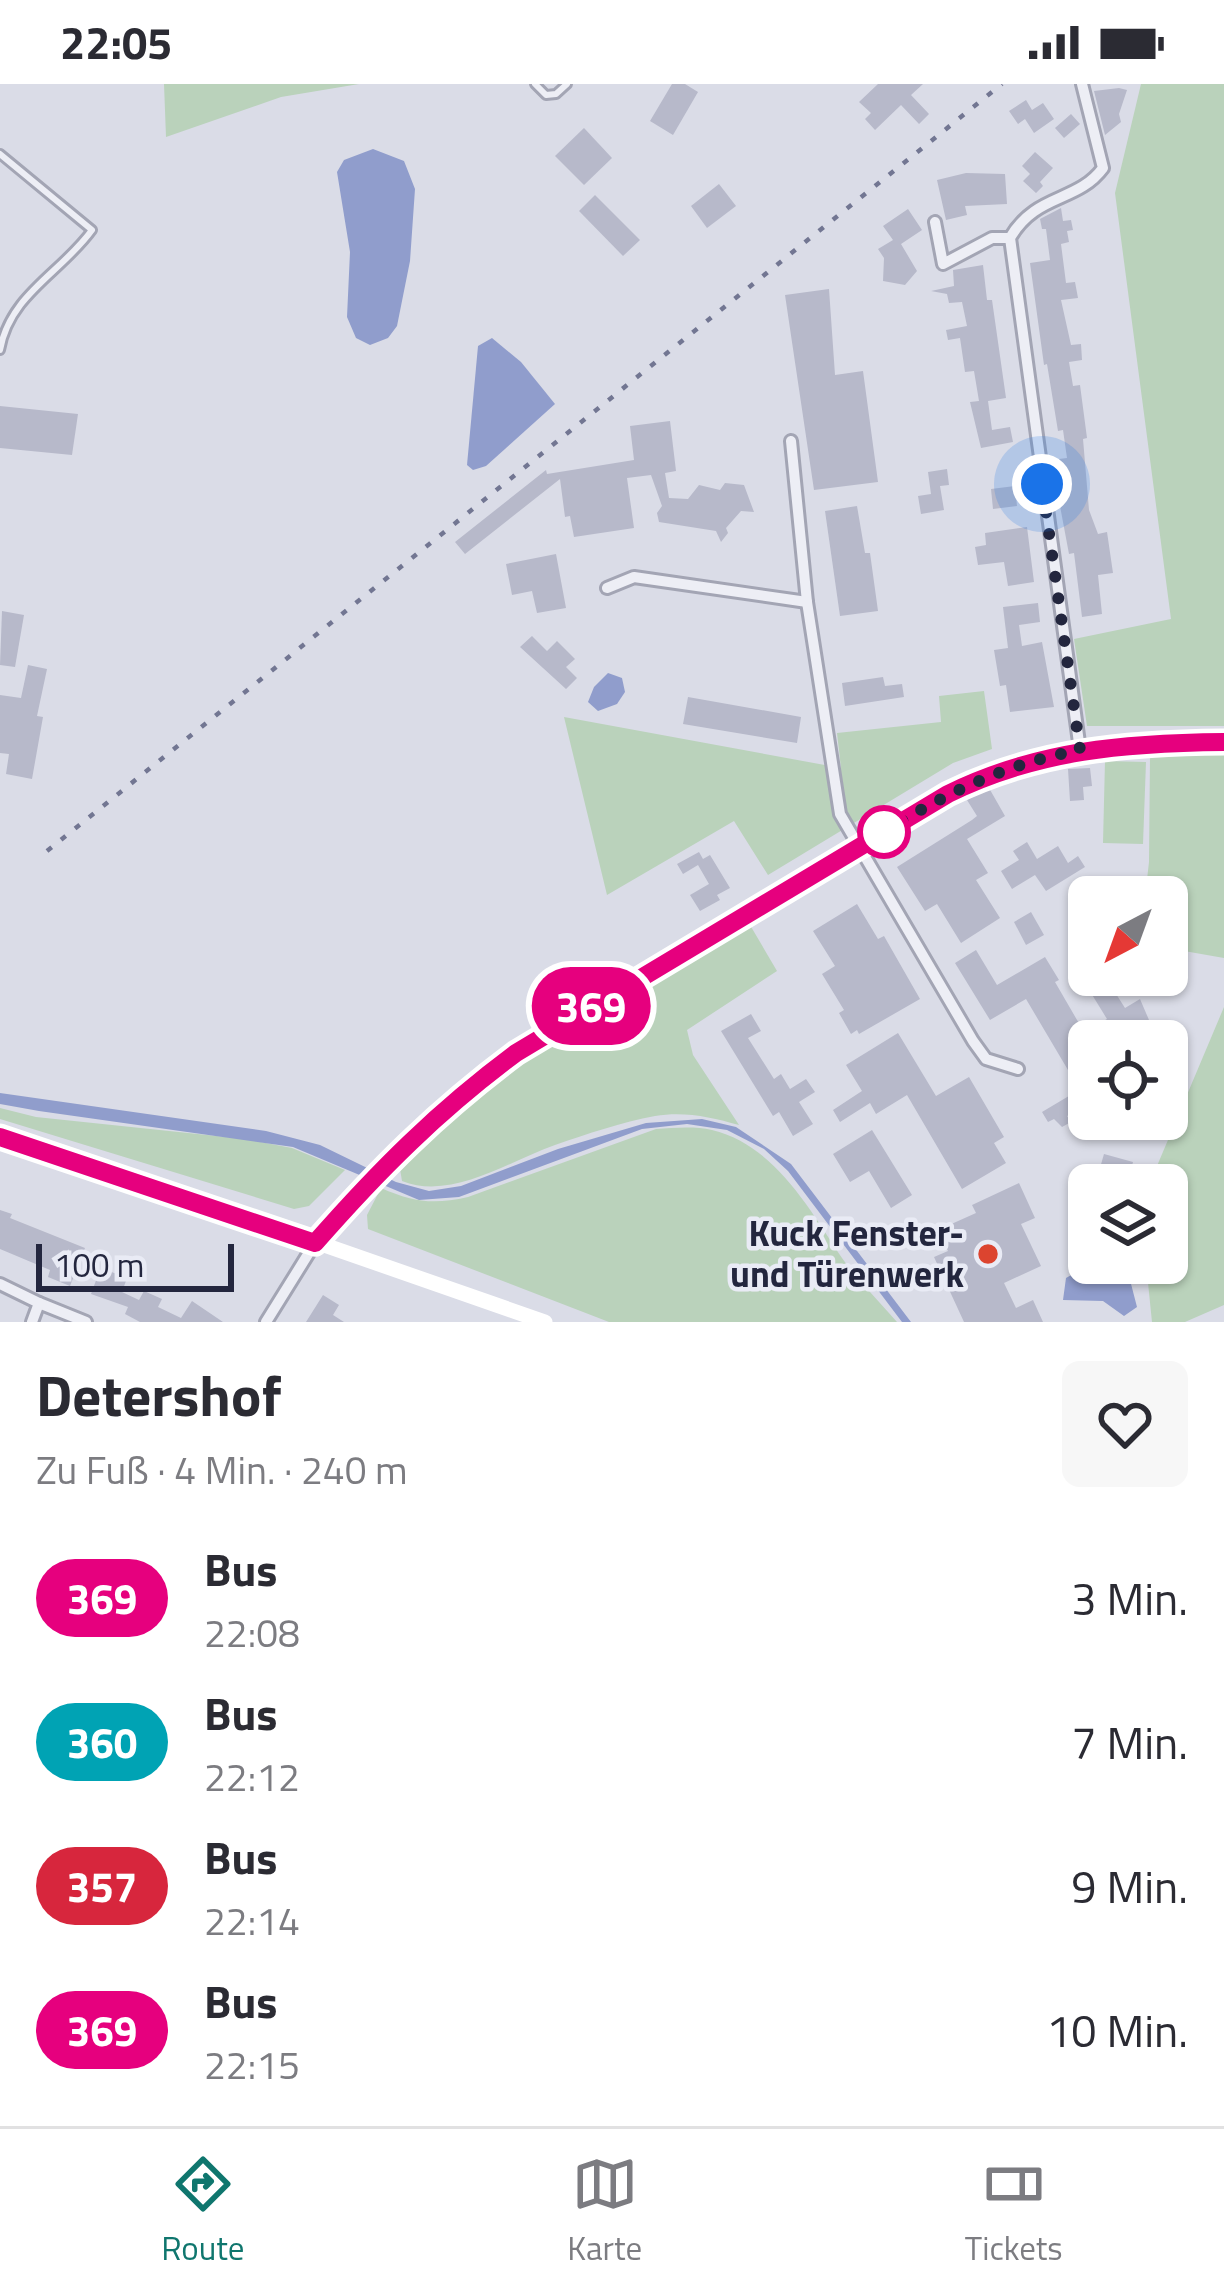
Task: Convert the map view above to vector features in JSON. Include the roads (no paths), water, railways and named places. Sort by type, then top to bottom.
[{"type":"main road","points":[[315,1243],[383,1166],[450,1102],[516,1053],[976,780],[1028,761],[1080,750],[1224,742]]},
{"type":"main road","points":[[0,1137],[545,1322]]},
{"type":"street","points":[[1080,750],[1010,238],[1023,215],[1094,180],[1103,168],[1082,84]]},
{"type":"street","points":[[935,222],[943,264],[992,238],[1010,238]]},
{"type":"street","points":[[791,441],[807,602],[840,814],[973,1041],[986,1059],[1018,1069]]},
{"type":"street","points":[[608,588],[634,577],[807,602]]},
{"type":"street","points":[[266,1322],[315,1243]]},
{"type":"street","points":[[0,1285],[86,1322]]},
{"type":"street","points":[[32,1322],[39,1303]]},
{"type":"lane","points":[[535,84],[546,95],[556,94],[567,84]]},
{"type":"lane","points":[[0,154],[92,230],[8,319],[0,350]]},
{"type":"water","points":[[373,149],[404,161],[415,189],[410,261],[397,326],[388,338],[370,345],[356,338],[347,317],[350,252],[337,172],[344,160]]},
{"type":"water","points":[[492,338],[521,362],[555,404],[486,466],[473,470],[467,465],[478,346]]},
{"type":"water","points":[[608,673],[622,678],[625,692],[617,704],[598,711],[588,702]]},
{"type":"water","points":[[0,1093],[266,1131],[320,1145],[396,1182],[429,1191],[461,1186],[558,1149],[646,1123],[702,1119],[736,1127],[791,1164],[911,1322],[902,1322],[788,1171],[764,1149],[727,1130],[687,1124],[642,1129],[459,1197],[419,1200],[293,1147],[0,1104]]},
{"type":"water","points":[[1066,1278],[1068,1284],[1131,1284],[1137,1307],[1124,1316],[1103,1301],[1063,1300]]},
{"type":"railway","points":[[47,851],[1002,84]]},
{"type":"place","name":"Kuck Fenster- und Türenwerk","points":[[988,1254]]}]
